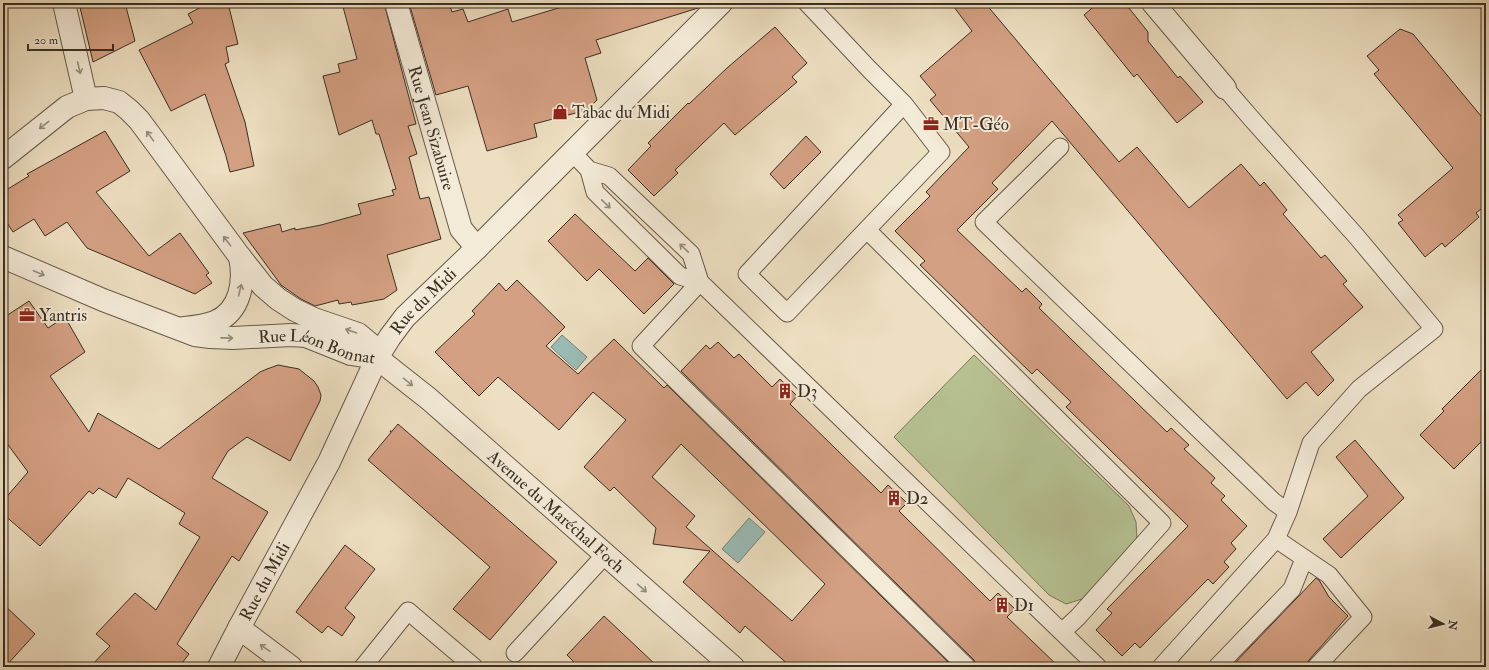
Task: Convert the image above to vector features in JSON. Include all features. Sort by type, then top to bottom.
[{"type":"street","points":[[64,3],[86,98]]},
{"type":"street","name":"Rue Jean Sizabuire","points":[[396,3],[461,229],[476,248]]},
{"type":"street","name":"Rue du Midi","points":[[219,667],[330,462],[377,358],[405,317],[721,3]]},
{"type":"street","points":[[1153,3],[1225,88]]},
{"type":"street","name":"Rue Léon Bonnat","points":[[3,158],[67,107],[86,98],[104,98],[119,102],[139,120],[262,286],[295,310],[314,319],[358,334],[370,344],[377,358]]},
{"type":"street","name":"Rue Léon Bonnat","points":[[3,257],[177,329],[195,335],[210,338],[291,335],[306,336],[351,354],[377,358]]},
{"type":"street","points":[[177,329],[203,325],[216,321],[227,314],[235,305],[240,294],[242,281],[240,258]]},
{"type":"street","name":"Avenue du Maréchal Foch","points":[[377,358],[429,399],[733,667]]},
{"type":"street","points":[[239,628],[291,667]]},
{"type":"lane","points":[[807,3],[904,104],[941,152],[787,313],[746,274],[904,104]]},
{"type":"lane","points":[[1161,667],[1276,539],[1288,512],[1311,443],[1359,389],[1434,329],[1357,237],[1225,88]]},
{"type":"lane","points":[[1060,147],[984,222],[1274,502],[1288,512]]},
{"type":"lane","points":[[572,152],[589,170],[595,192],[680,276],[700,282],[1098,667]]},
{"type":"lane","points":[[589,170],[609,176],[691,254],[700,282]]},
{"type":"lane","points":[[867,230],[1162,523],[1078,617],[1062,632]]},
{"type":"lane","points":[[700,282],[641,346],[967,667]]},
{"type":"lane","points":[[1276,539],[1329,575],[1364,617],[1316,667]]},
{"type":"lane","points":[[515,653],[605,555]]},
{"type":"lane","points":[[1217,667],[1292,589],[1304,559]]},
{"type":"lane","points":[[363,667],[408,611],[474,667]]},
{"type":"green space","points":[[974,355],[1129,506],[1136,522],[1137,540],[1082,599],[1066,604],[1049,595],[894,437]]},
{"type":"water","points":[[562,335],[587,357],[576,370],[551,347]]},
{"type":"water","points":[[749,518],[765,532],[738,563],[722,549]]},
{"type":"building","points":[[79,3],[125,3],[135,41],[93,62]]},
{"type":"building","points":[[209,3],[228,3],[238,44],[226,47],[229,62],[225,64],[245,122],[254,166],[230,172],[205,94],[171,111],[139,50],[193,23],[188,14]]},
{"type":"building","points":[[342,3],[384,3],[416,124],[408,126],[417,154],[409,157],[420,199],[429,197],[441,239],[387,255],[397,290],[384,299],[352,305],[351,302],[339,304],[338,300],[315,306],[301,299],[281,285],[243,233],[280,224],[282,232],[295,228],[295,230],[321,225],[361,214],[358,204],[394,195],[392,190],[396,189],[379,134],[376,134],[372,120],[339,135],[323,76],[340,72],[338,64],[357,59]]},
{"type":"building","points":[[409,3],[449,3],[452,12],[463,9],[468,22],[508,9],[512,22],[575,3],[698,3],[698,8],[596,40],[601,53],[585,58],[597,100],[587,110],[534,124],[537,137],[487,151],[468,86],[436,95]]},
{"type":"building","points":[[951,3],[985,3],[1119,162],[1137,147],[1189,208],[1241,164],[1260,186],[1264,182],[1287,210],[1283,214],[1321,258],[1325,255],[1347,281],[1343,284],[1363,307],[1311,352],[1334,380],[1318,396],[1306,382],[1287,399],[1052,121],[992,183],[998,189],[957,230],[1022,292],[1026,288],[1042,304],[1039,308],[1167,432],[1171,428],[1189,445],[1184,449],[1215,478],[1211,483],[1225,496],[1221,500],[1247,526],[1231,543],[1236,549],[1224,562],[1229,567],[1213,584],[1208,579],[1140,648],[1135,643],[1122,656],[1096,630],[1112,613],[1107,609],[1188,526],[1066,407],[1071,402],[1037,369],[1032,374],[920,265],[925,261],[895,231],[930,196],[926,192],[969,147],[930,100],[936,95],[920,76],[972,31]]},
{"type":"building","points":[[1098,3],[1125,3],[1148,32],[1148,41],[1178,78],[1180,76],[1203,102],[1177,123],[1137,74],[1134,77],[1084,15]]},
{"type":"building","points":[[775,27],[807,63],[792,77],[797,82],[735,135],[724,123],[675,170],[678,173],[654,196],[628,170],[651,146],[648,143],[688,103],[689,104],[727,68]]},
{"type":"building","points":[[1400,29],[1413,34],[1486,122],[1486,205],[1476,213],[1479,217],[1445,247],[1442,243],[1425,257],[1398,223],[1403,220],[1398,215],[1453,168],[1374,74],[1379,70],[1367,56]]},
{"type":"building","points":[[105,131],[130,171],[96,192],[149,256],[180,233],[209,273],[206,275],[212,283],[195,294],[87,248],[67,222],[45,236],[34,219],[13,232],[3,217],[3,192],[29,176],[27,174]]},
{"type":"building","points":[[806,136],[821,152],[784,189],[770,174]]},
{"type":"building","points":[[575,214],[635,271],[648,258],[674,284],[644,314],[599,269],[587,281],[548,241]]},
{"type":"building","points":[[517,280],[565,327],[546,346],[578,374],[614,339],[664,388],[667,385],[953,667],[791,667],[745,626],[740,633],[683,582],[710,551],[653,544],[656,528],[614,487],[610,491],[584,467],[626,420],[593,392],[559,430],[498,377],[479,396],[435,352],[475,314],[472,311],[499,283],[506,291]],"holes":[[[681,444],[825,584],[792,621],[686,527],[695,516],[652,477]]]},
{"type":"building","points":[[29,301],[48,328],[65,317],[85,352],[50,376],[89,432],[98,413],[159,449],[260,372],[267,369],[278,365],[299,369],[314,381],[318,387],[321,395],[320,401],[290,461],[247,437],[228,451],[212,478],[268,512],[239,561],[232,556],[177,644],[189,654],[179,667],[90,667],[110,646],[96,634],[135,593],[156,610],[200,537],[179,524],[185,513],[128,478],[116,498],[99,488],[93,494],[89,491],[40,546],[3,514],[3,501],[28,472],[3,438],[3,318]]},
{"type":"building","points":[[718,342],[734,358],[739,354],[772,387],[780,379],[797,396],[790,404],[881,493],[888,485],[907,503],[899,511],[990,601],[998,593],[1015,609],[1007,617],[1059,667],[977,667],[974,660],[681,371],[706,345],[710,349]]},
{"type":"building","points":[[1486,365],[1486,437],[1454,469],[1420,435],[1444,411],[1442,409]]},
{"type":"building","points":[[398,424],[557,562],[490,640],[453,609],[490,567],[368,460]]},
{"type":"building","points":[[1355,440],[1404,498],[1341,558],[1323,539],[1368,496],[1336,457]]},
{"type":"building","points":[[345,545],[375,569],[345,608],[355,617],[342,636],[328,626],[322,633],[296,612]]},
{"type":"building","points":[[1316,578],[1319,580],[1329,597],[1348,616],[1309,660],[1306,667],[1231,667]]},
{"type":"building","points":[[3,604],[35,634],[5,667],[3,667]]},
{"type":"building","points":[[604,616],[658,667],[579,667],[567,655]]},
{"type":"place","name":"Tabac du Midi","points":[[560,112]]},
{"type":"place","name":"MT-Géo","points":[[931,124]]},
{"type":"place","name":"Yantris","points":[[27,315]]},
{"type":"place","name":"D3","points":[[785,391]]},
{"type":"place","name":"D2","points":[[894,498]]},
{"type":"place","name":"D1","points":[[1002,605]]}]
